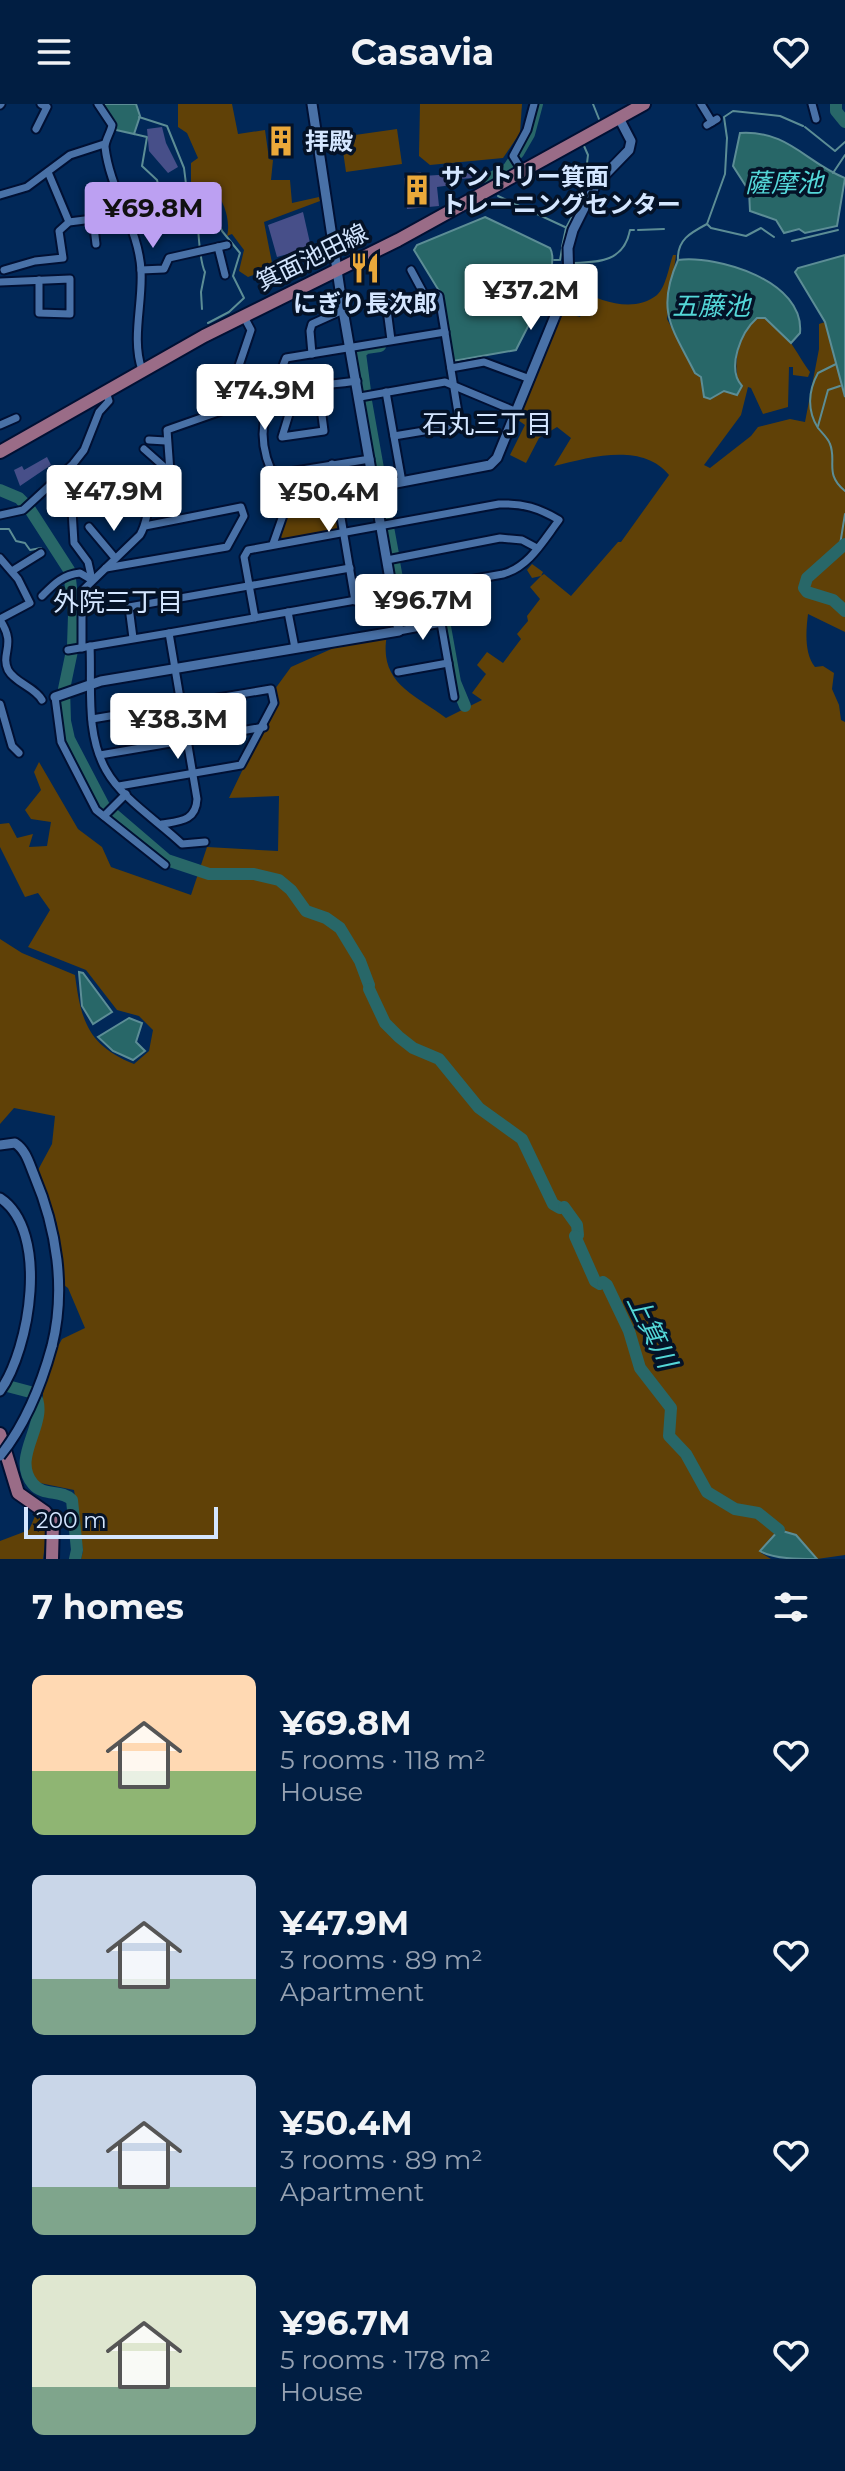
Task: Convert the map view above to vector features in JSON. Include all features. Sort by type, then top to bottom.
[{"type":"main road","name":"箕面池田線","points":[[3,445],[106,392],[243,315],[398,240],[644,104]]},
{"type":"main road","points":[[0,1434],[18,1493],[45,1512],[53,1522],[52,1559]]},
{"type":"street","points":[[36,129],[47,107],[41,104]]},
{"type":"street","points":[[98,104],[112,127],[104,144],[124,215],[136,238],[141,270],[138,343],[142,370]]},
{"type":"street","points":[[312,104],[343,310],[370,459],[379,486],[381,526],[399,631]]},
{"type":"street","points":[[523,172],[513,156],[527,130],[534,104]]},
{"type":"street","points":[[701,104],[712,122]]},
{"type":"street","points":[[812,104],[816,119]]},
{"type":"street","points":[[379,486],[490,465],[497,458],[569,282],[568,248],[573,230],[596,184],[629,150],[631,141],[619,118]]},
{"type":"street","points":[[0,195],[27,187],[70,155],[104,144]]},
{"type":"street","points":[[48,172],[69,222]]},
{"type":"street","points":[[39,280],[39,313],[70,314],[70,279],[39,280],[0,282],[2,267],[63,258],[59,231],[69,222],[124,215]]},
{"type":"street","points":[[93,219],[96,244]]},
{"type":"street","points":[[141,270],[164,269],[169,258],[227,245]]},
{"type":"street","points":[[218,247],[225,275]]},
{"type":"street","points":[[411,270],[425,296]]},
{"type":"street","points":[[391,340],[386,302],[439,296],[460,425],[394,436]]},
{"type":"street","points":[[312,354],[312,324],[343,310]]},
{"type":"street","points":[[205,842],[182,844],[126,794],[106,771],[94,739],[91,684],[77,649],[82,592],[145,526],[154,491],[168,478],[167,430],[224,410],[251,330],[243,315]]},
{"type":"street","points":[[370,459],[283,473],[271,470],[263,452],[262,421],[286,358],[445,332]]},
{"type":"street","points":[[451,368],[484,362],[530,379]]},
{"type":"street","points":[[318,385],[324,431],[282,437],[297,388],[318,385],[357,381]]},
{"type":"street","points":[[360,397],[453,383],[517,412]]},
{"type":"street","points":[[0,515],[27,507],[84,450],[94,422],[109,401],[106,392]]},
{"type":"street","points":[[386,392],[402,482]]},
{"type":"street","points":[[0,425],[16,418]]},
{"type":"street","points":[[149,440],[166,441]]},
{"type":"street","points":[[144,449],[170,472]]},
{"type":"street","points":[[332,464],[355,601]]},
{"type":"street","points":[[273,544],[287,504],[283,473]]},
{"type":"street","points":[[59,476],[71,497],[74,543],[88,562],[92,580]]},
{"type":"street","points":[[68,488],[108,504],[118,515]]},
{"type":"street","points":[[287,504],[337,497]]},
{"type":"street","points":[[77,649],[355,601],[515,571],[559,520],[538,508],[518,503],[499,504],[250,549],[245,553],[255,618]]},
{"type":"street","points":[[106,568],[227,547],[244,511],[241,507],[145,526]]},
{"type":"street","points":[[89,527],[115,558]]},
{"type":"street","points":[[387,560],[500,538],[522,540],[537,548]]},
{"type":"street","points":[[12,571],[41,553]]},
{"type":"street","points":[[0,558],[12,571],[30,603],[0,619],[10,644],[6,658],[10,674],[39,694],[42,700]]},
{"type":"street","points":[[133,638],[129,607],[350,568]]},
{"type":"street","points":[[42,596],[57,580],[70,575],[80,573],[92,580]]},
{"type":"street","points":[[288,612],[295,648]]},
{"type":"street","points":[[165,865],[108,813],[96,810],[61,742],[61,695],[91,684],[441,623],[454,697]]},
{"type":"street","points":[[162,824],[187,820],[197,799],[169,633]]},
{"type":"street","points":[[398,672],[448,663]]},
{"type":"street","points":[[0,676],[10,674]]},
{"type":"street","points":[[92,719],[271,689],[274,703],[264,727],[241,765],[119,786]]},
{"type":"street","points":[[0,704],[12,746],[19,753]]},
{"type":"street","points":[[100,755],[264,727]]},
{"type":"street","points":[[108,813],[126,794]]},
{"type":"street","points":[[0,1145],[15,1143],[22,1148],[38,1184],[55,1240],[59,1298],[52,1346],[36,1396],[0,1456]]},
{"type":"street","points":[[0,1198],[17,1213],[29,1241],[26,1326],[13,1368],[0,1391]]},
{"type":"shaded area","points":[[178,104],[232,104],[238,134],[265,130],[269,159],[273,160],[271,180],[290,180],[292,203],[319,197],[320,201],[264,222],[273,268],[248,277],[239,271],[244,250],[232,234],[227,236],[223,203],[210,188],[191,182],[191,163],[198,158],[187,133],[178,127]]},
{"type":"shaded area","points":[[420,104],[522,104],[520,133],[503,158],[430,165],[419,156]]},
{"type":"shaded area","points":[[397,129],[402,164],[346,172],[341,137]]},
{"type":"shaded area","points":[[673,255],[676,255],[667,319],[695,372],[701,376],[707,399],[724,391],[736,395],[740,391],[737,363],[740,345],[753,322],[760,317],[768,320],[789,340],[810,372],[808,377],[793,375],[793,367],[789,367],[788,407],[763,414],[748,387],[741,415],[704,465],[710,468],[758,427],[790,419],[805,422],[819,349],[819,324],[825,322],[845,397],[845,632],[808,614],[806,634],[811,662],[815,667],[823,666],[834,673],[832,689],[841,720],[845,722],[845,1555],[817,1559],[796,1535],[781,1530],[771,1537],[761,1553],[771,1559],[81,1559],[83,1551],[74,1490],[35,1482],[28,1460],[43,1412],[43,1393],[55,1352],[62,1339],[85,1328],[68,1288],[61,1283],[57,1224],[38,1170],[52,1144],[55,1116],[14,1108],[0,1124],[0,939],[22,953],[75,975],[84,1019],[97,1040],[119,1057],[134,1064],[149,1051],[153,1030],[139,1016],[117,1010],[86,970],[28,947],[50,910],[38,893],[25,897],[0,847],[0,824],[9,823],[17,838],[33,834],[29,847],[47,846],[51,822],[31,819],[25,810],[41,790],[34,772],[39,762],[78,829],[102,847],[111,867],[191,895],[207,847],[278,851],[279,796],[229,798],[268,717],[275,689],[291,667],[347,642],[387,635],[388,665],[393,676],[411,694],[446,718],[482,700],[472,693],[486,674],[477,665],[487,652],[503,663],[521,639],[517,634],[540,599],[530,587],[544,574],[571,596],[621,542],[669,475],[645,458],[631,455],[599,456],[554,466],[571,438],[557,427],[539,438],[526,463],[510,455],[525,425],[518,420],[562,312],[580,317],[587,306],[580,290],[618,304],[639,304],[657,295],[665,282]]},
{"type":"shaded area","points":[[328,501],[334,504],[339,525],[337,531],[284,539],[279,536],[289,508]]},
{"type":"shaded area","points":[[532,564],[543,572],[541,576],[532,578],[527,570]]},
{"type":"shaded area","points":[[36,1514],[45,1529],[43,1559],[0,1559],[0,1541],[29,1530]]},
{"type":"water","points":[[102,104],[136,104],[140,116],[134,134],[116,130],[116,123]]},
{"type":"water","name":"薩摩池","points":[[740,133],[757,133],[784,142],[845,178],[837,226],[805,233],[799,229],[784,233],[776,220],[750,211],[749,191],[733,166]]},
{"type":"water","points":[[485,217],[550,248],[551,269],[541,299],[516,350],[453,361],[441,294],[414,250],[417,245]]},
{"type":"water","points":[[845,255],[845,397],[825,322],[795,272],[798,268]]},
{"type":"water","name":"五藤池","points":[[678,260],[715,262],[756,275],[789,299],[798,315],[800,333],[791,343],[765,318],[757,318],[751,324],[735,360],[737,378],[742,386],[737,395],[724,391],[710,399],[704,397],[701,377],[695,373],[674,332],[667,307],[671,278]]},
{"type":"water","points":[[79,972],[83,973],[112,1012],[93,1024],[82,1006]]},
{"type":"water","points":[[129,1018],[142,1023],[136,1042],[145,1051],[133,1060],[113,1051],[98,1037]]},
{"type":"water","points":[[779,1530],[796,1535],[817,1559],[779,1557],[760,1551]]},
{"type":"building","points":[[162,127],[178,167],[168,173],[149,151],[147,129]]},
{"type":"building","name":"サントリー箕面 トレーニングセンター","points":[[421,172],[422,176],[471,173],[472,178],[460,179],[460,184],[437,187],[439,206],[407,209],[404,178],[407,174]]},
{"type":"building","points":[[303,212],[310,243],[313,242],[314,246],[312,252],[307,253],[306,249],[277,257],[268,225]]},
{"type":"building","points":[[47,457],[51,465],[20,486],[14,470],[22,466],[24,470]]},
{"type":"waterway","points":[[518,153],[529,134],[537,104]]},
{"type":"waterway","points":[[593,104],[599,119]]},
{"type":"waterway","points":[[836,104],[836,111],[845,122]]},
{"type":"waterway","points":[[774,237],[761,228],[746,236],[711,228],[707,224],[725,174],[727,138],[724,117],[733,111],[780,116],[803,126]]},
{"type":"waterway","points":[[139,117],[167,126],[184,168],[186,184],[208,196],[222,231],[240,253],[233,276],[244,298],[229,312],[208,323]]},
{"type":"waterway","points":[[805,127],[835,151],[845,142]]},
{"type":"waterway","points":[[134,134],[147,137],[142,166],[157,180],[163,203],[198,228],[205,272],[202,309]]},
{"type":"waterway","points":[[562,247],[566,228],[583,196],[588,155],[584,146]]},
{"type":"waterway","points":[[833,173],[845,155]]},
{"type":"waterway","points":[[489,179],[508,169],[512,163]]},
{"type":"waterway","points":[[163,194],[187,186]]},
{"type":"waterway","points":[[498,196],[565,227]]},
{"type":"waterway","points":[[678,260],[682,242],[707,224]]},
{"type":"waterway","points":[[638,230],[664,229]]},
{"type":"waterway","points":[[574,263],[610,258],[623,248],[630,230],[634,230]]},
{"type":"waterway","points":[[792,241],[838,230]]},
{"type":"waterway","points":[[560,260],[562,249]]},
{"type":"waterway","points":[[554,260],[559,260]]},
{"type":"waterway","points":[[365,391],[360,353],[366,348],[380,346]]},
{"type":"waterway","points":[[836,364],[818,373],[812,387],[811,408],[814,421],[830,444],[835,479],[845,491]]},
{"type":"waterway","points":[[818,426],[828,390],[840,386]]},
{"type":"waterway","points":[[366,401],[387,519]]},
{"type":"waterway","name":"上箕川","points":[[0,490],[19,498],[29,508],[69,570],[74,615],[73,646],[64,689],[65,721],[69,739],[104,806],[167,860],[209,874],[254,874],[279,880],[291,890],[306,911],[326,918],[340,928],[360,961],[369,985]]},
{"type":"waterway","points":[[839,551],[845,514]]},
{"type":"waterway","points":[[388,527],[393,554]]},
{"type":"waterway","points":[[0,529],[9,529],[16,541],[25,543],[30,550],[41,548]]},
{"type":"waterway","points":[[845,544],[807,578],[804,588],[807,592],[833,600],[845,611]]},
{"type":"waterway","points":[[394,562],[399,589]]},
{"type":"waterway","points":[[401,599],[406,625],[444,621],[455,682],[465,706]]},
{"type":"waterway","name":"上箕川","points":[[369,989],[385,1023],[399,1037],[413,1048],[439,1059],[479,1108],[522,1139],[553,1204],[560,1208]]},
{"type":"waterway","name":"上箕川","points":[[564,1207],[577,1225],[578,1235]]},
{"type":"waterway","name":"上箕川","points":[[575,1236],[595,1281],[600,1284]]},
{"type":"waterway","name":"上箕川","points":[[603,1282],[629,1331],[640,1368],[671,1408],[669,1436],[686,1454],[707,1492],[735,1509],[758,1513],[779,1530]]},
{"type":"waterway","points":[[0,1384],[34,1393],[38,1415],[28,1450],[27,1473],[37,1488],[72,1500],[77,1550],[75,1559]]},
{"type":"place","name":"拝殿","points":[[281,141]]},
{"type":"place","name":"サントリー箕面 トレーニングセンター","points":[[417,190]]},
{"type":"place","name":"にぎり長次郎","points":[[365,268]]},
{"type":"district","name":"石丸三丁目","points":[[487,424]]},
{"type":"district","name":"外院三丁目","points":[[118,602]]}]
